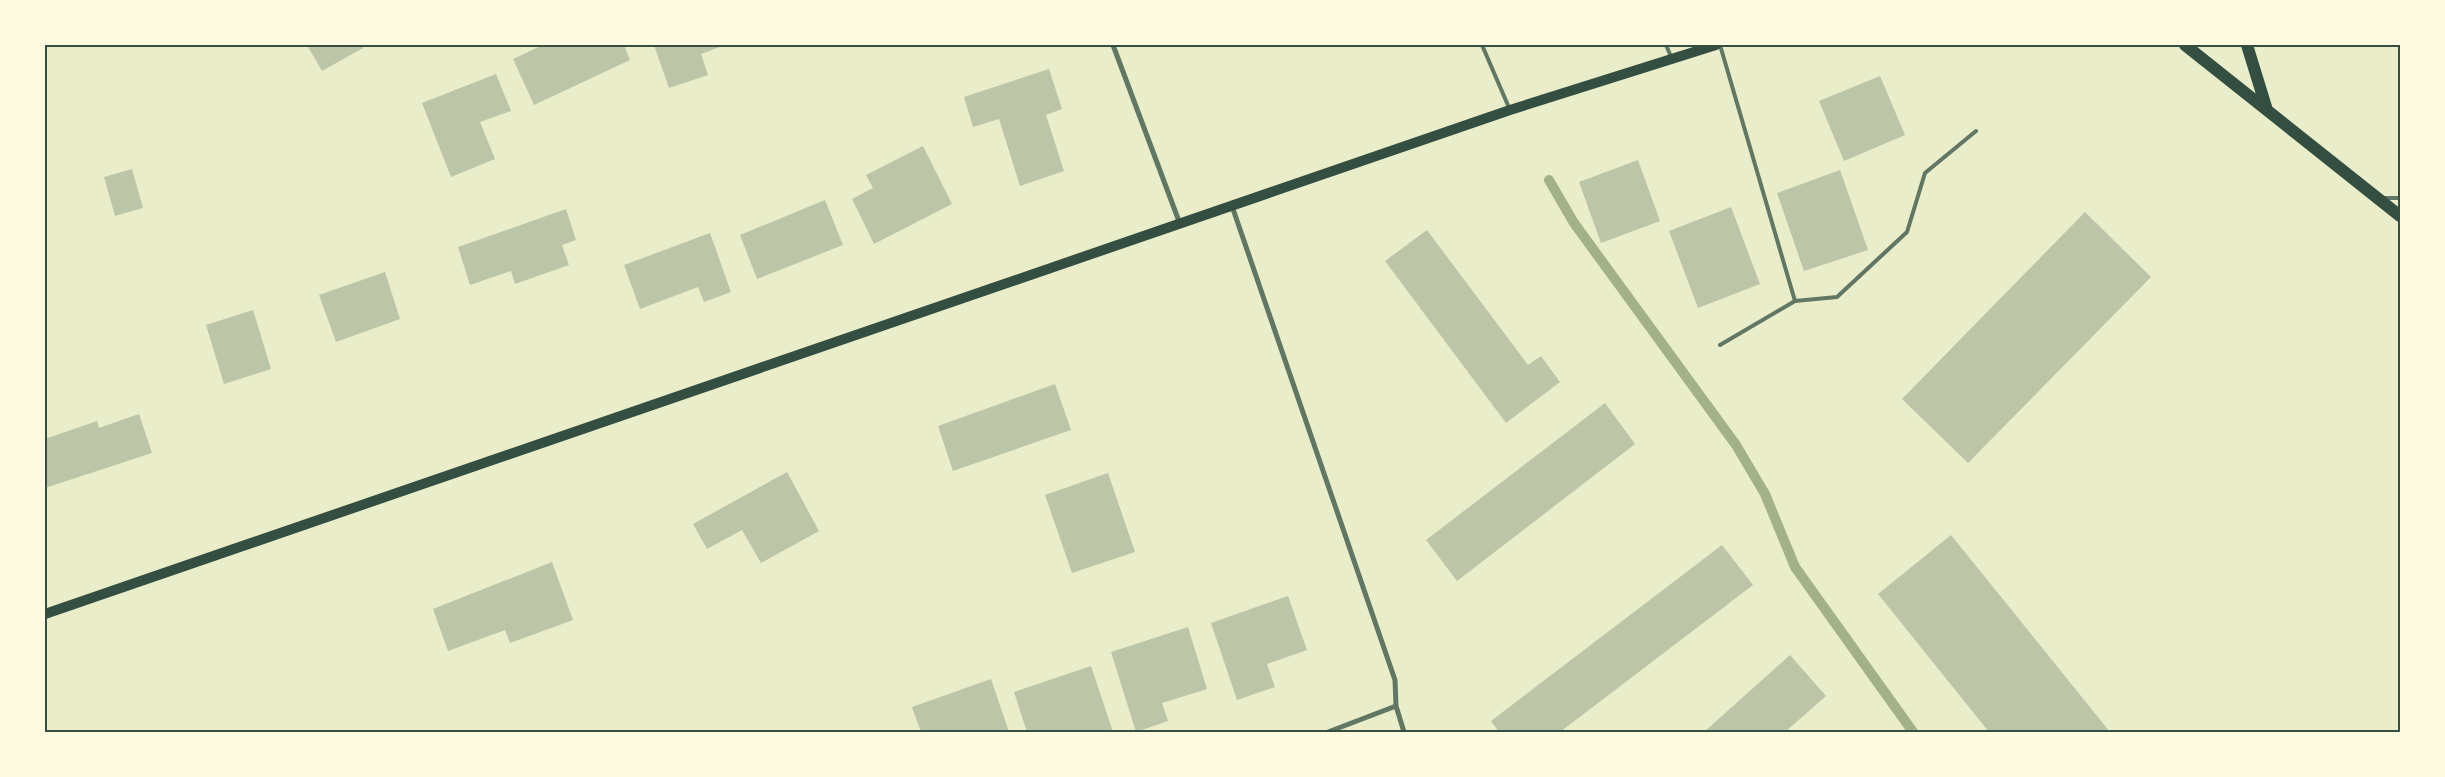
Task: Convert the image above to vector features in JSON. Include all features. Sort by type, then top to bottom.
[{"type":"main road","points":[[45,614],[1510,110],[1718,45]]},
{"type":"main road","points":[[2185,45],[2400,216]]},
{"type":"main road","points":[[2247,45],[2266,110]]},
{"type":"street","points":[[1113,45],[1180,224]]},
{"type":"street","points":[[1232,205],[1394,680],[1396,706],[1404,732]]},
{"type":"street","points":[[1328,732],[1396,706]]},
{"type":"lane","points":[[1482,45],[1510,110]]},
{"type":"lane","points":[[1666,45],[1672,59]]},
{"type":"lane","points":[[1718,45],[1795,301]]},
{"type":"lane","points":[[1720,346],[1795,301],[1837,297],[1907,232],[1925,173],[1976,131]]},
{"type":"lane","points":[[2377,198],[2400,198]]},
{"type":"building","points":[[307,45],[361,45],[363,48],[322,71]]},
{"type":"building","points":[[543,45],[624,45],[630,60],[534,105],[513,59]]},
{"type":"building","points":[[654,45],[725,45],[701,54],[708,75],[669,88]]},
{"type":"building","points":[[1049,69],[1062,109],[1046,115],[1064,171],[1020,186],[999,119],[973,127],[964,97]]},
{"type":"building","points":[[496,74],[511,111],[480,122],[495,159],[451,177],[422,103]]},
{"type":"building","points":[[1880,76],[1905,135],[1844,161],[1819,101]]},
{"type":"building","points":[[923,146],[952,204],[874,244],[852,199],[873,188],[866,175]]},
{"type":"building","points":[[1638,160],[1660,221],[1601,243],[1579,182]]},
{"type":"building","points":[[132,169],[143,208],[115,216],[104,177]]},
{"type":"building","points":[[1840,170],[1868,250],[1804,271],[1777,193]]},
{"type":"building","points":[[825,200],[843,245],[757,279],[740,235]]},
{"type":"building","points":[[1731,207],[1760,284],[1698,308],[1669,231]]},
{"type":"building","points":[[566,209],[576,240],[562,245],[569,265],[515,284],[511,271],[470,285],[458,247]]},
{"type":"building","points":[[2085,212],[2151,277],[1968,463],[1902,399]]},
{"type":"building","points":[[1427,230],[1528,365],[1541,356],[1560,382],[1506,423],[1385,261]]},
{"type":"building","points":[[710,233],[731,292],[704,302],[698,287],[640,309],[624,265]]},
{"type":"building","points":[[385,272],[400,319],[336,342],[319,295]]},
{"type":"building","points":[[253,310],[271,369],[224,384],[206,325]]},
{"type":"building","points":[[1055,384],[1071,430],[953,471],[938,426]]},
{"type":"building","points":[[1605,403],[1635,444],[1457,581],[1426,540]]},
{"type":"building","points":[[139,414],[152,453],[45,488],[45,439],[97,421],[99,428]]},
{"type":"building","points":[[787,472],[819,531],[761,563],[742,530],[707,549],[693,524]]},
{"type":"building","points":[[1108,473],[1135,552],[1072,573],[1045,495]]},
{"type":"building","points":[[1951,535],[2110,732],[1989,732],[1878,594]]},
{"type":"building","points":[[1722,545],[1753,585],[1560,732],[1499,732],[1491,721]]},
{"type":"building","points":[[552,562],[573,620],[510,643],[505,630],[448,651],[433,609]]},
{"type":"building","points":[[1288,596],[1307,650],[1267,664],[1275,687],[1237,700],[1211,623]]},
{"type":"building","points":[[1188,627],[1207,689],[1162,703],[1168,721],[1136,732],[1111,652]]},
{"type":"building","points":[[1790,655],[1826,696],[1785,732],[1704,732]]},
{"type":"building","points":[[1091,666],[1113,732],[1027,732],[1014,692]]},
{"type":"building","points":[[991,679],[1009,732],[921,732],[912,707]]},
{"type":"waterway","points":[[1549,180],[1574,223],[1736,445],[1765,494],[1795,567],[1913,732]]}]
